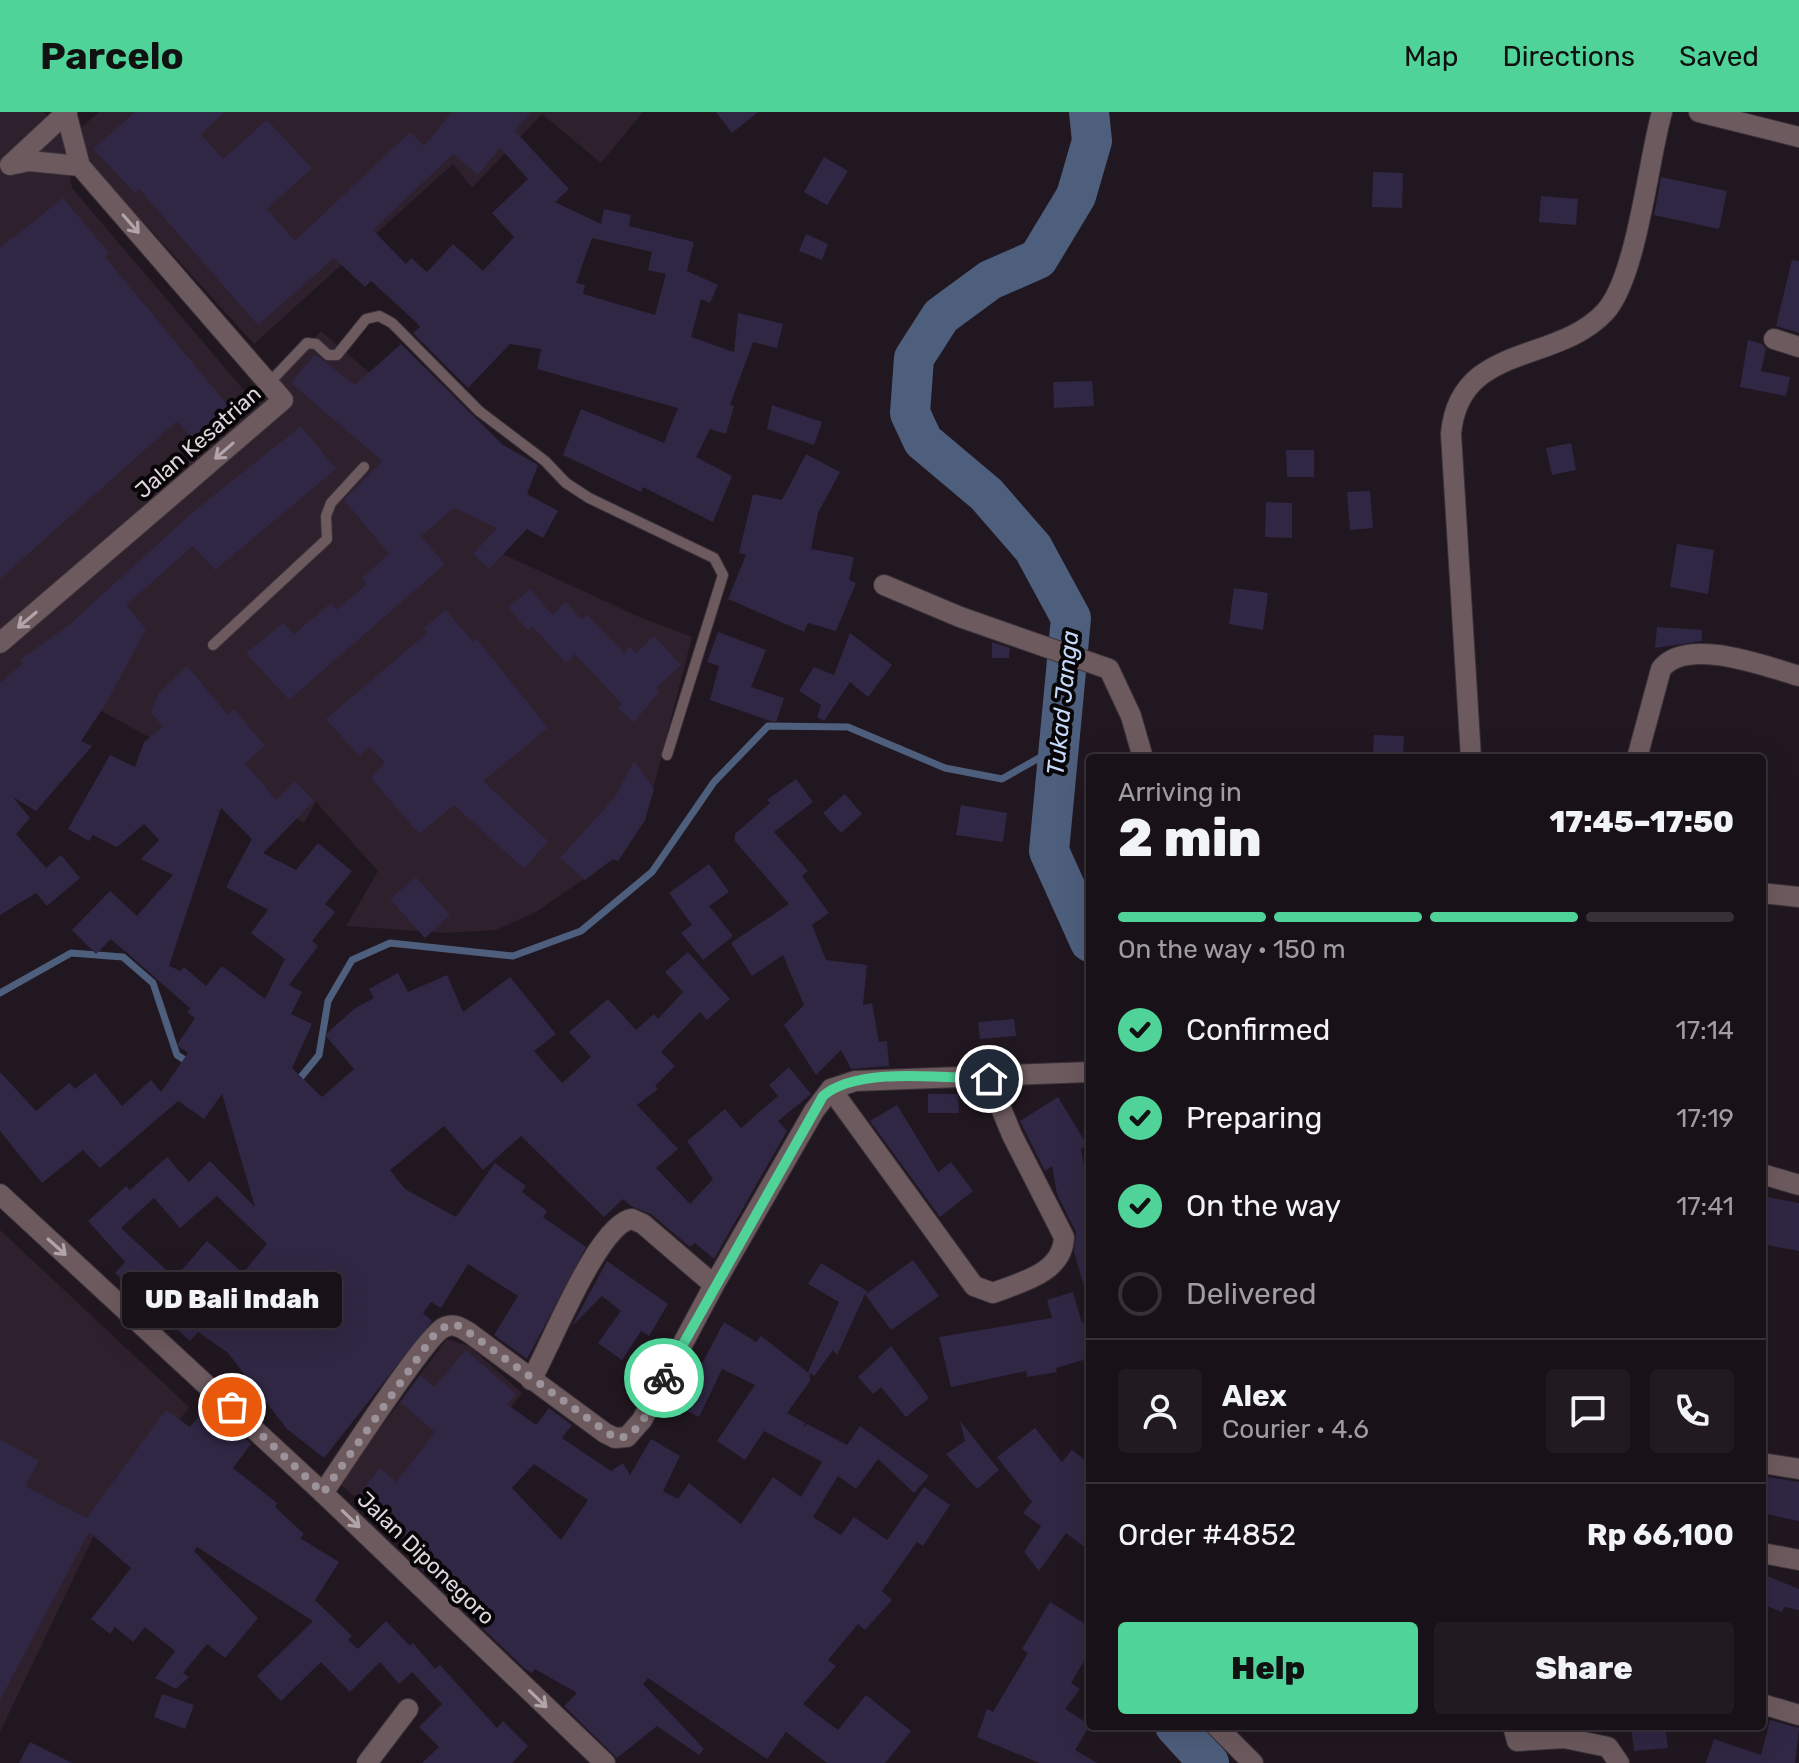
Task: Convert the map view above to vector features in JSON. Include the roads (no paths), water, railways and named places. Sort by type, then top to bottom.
[{"type":"street","points":[[67,112],[80,166],[29,161],[5,169],[67,112]]},
{"type":"street","points":[[1471,754],[1451,434],[1453,411],[1469,386],[1485,372],[1507,358],[1576,333],[1607,310],[1628,264],[1662,112]]},
{"type":"street","points":[[1699,112],[1799,137]]},
{"type":"street","name":"Jalan Kesatrian","points":[[0,643],[283,400],[80,166]]},
{"type":"street","points":[[1774,339],[1799,347]]},
{"type":"street","points":[[884,585],[960,617],[1109,669],[1116,677],[1142,754]]},
{"type":"street","points":[[1638,754],[1661,669],[1678,655],[1718,656],[1799,676]]},
{"type":"street","points":[[1766,893],[1799,897]]},
{"type":"street","points":[[323,1493],[421,1351],[441,1329],[457,1325],[605,1433],[615,1438],[627,1437],[642,1420],[714,1285],[823,1096],[831,1089],[874,1079],[989,1079],[1086,1072]]},
{"type":"street","points":[[831,1089],[974,1286],[993,1293],[1051,1266],[1064,1249],[1064,1237],[1012,1135],[989,1079]]},
{"type":"street","points":[[1766,1175],[1799,1185]]},
{"type":"street","name":"Jalan Diponegoro","points":[[0,1194],[323,1493],[605,1763]]},
{"type":"street","points":[[531,1380],[593,1257],[620,1222],[632,1219],[643,1224],[714,1285]]},
{"type":"street","points":[[1766,1464],[1799,1469]]},
{"type":"street","points":[[1766,1554],[1799,1560]]},
{"type":"street","points":[[1766,1705],[1799,1715]]},
{"type":"street","points":[[367,1763],[408,1709]]},
{"type":"street","points":[[1220,1730],[1253,1763]]},
{"type":"street","points":[[1514,1730],[1517,1741],[1564,1738],[1608,1747],[1619,1763]]},
{"type":"lane","points":[[269,383],[307,343],[316,344],[328,355],[337,355],[366,319],[379,316],[392,323],[488,420],[533,451],[566,483],[589,498],[714,558],[723,575],[667,755]]},
{"type":"lane","points":[[213,645],[327,539],[326,516],[331,503],[364,467]]},
{"type":"waterway","name":"Tukad Janga","points":[[1086,933],[1049,851],[1071,618],[1033,548],[986,494],[923,441],[910,413],[914,358],[941,316],[990,280],[1038,259],[1076,196],[1092,141],[1089,112]]},
{"type":"waterway","points":[[296,1083],[319,1055],[328,1001],[352,960],[390,943],[513,956],[581,931],[652,872],[714,782],[768,726],[848,727],[945,768],[1002,779],[1060,746]]},
{"type":"waterway","points":[[0,993],[71,953],[123,957],[153,983],[177,1055],[191,1064]]},
{"type":"waterway","name":"Tukad Janga","points":[[1179,1730],[1209,1763]]},
{"type":"place","name":"UD Bali Indah","points":[[232,1407]]}]
